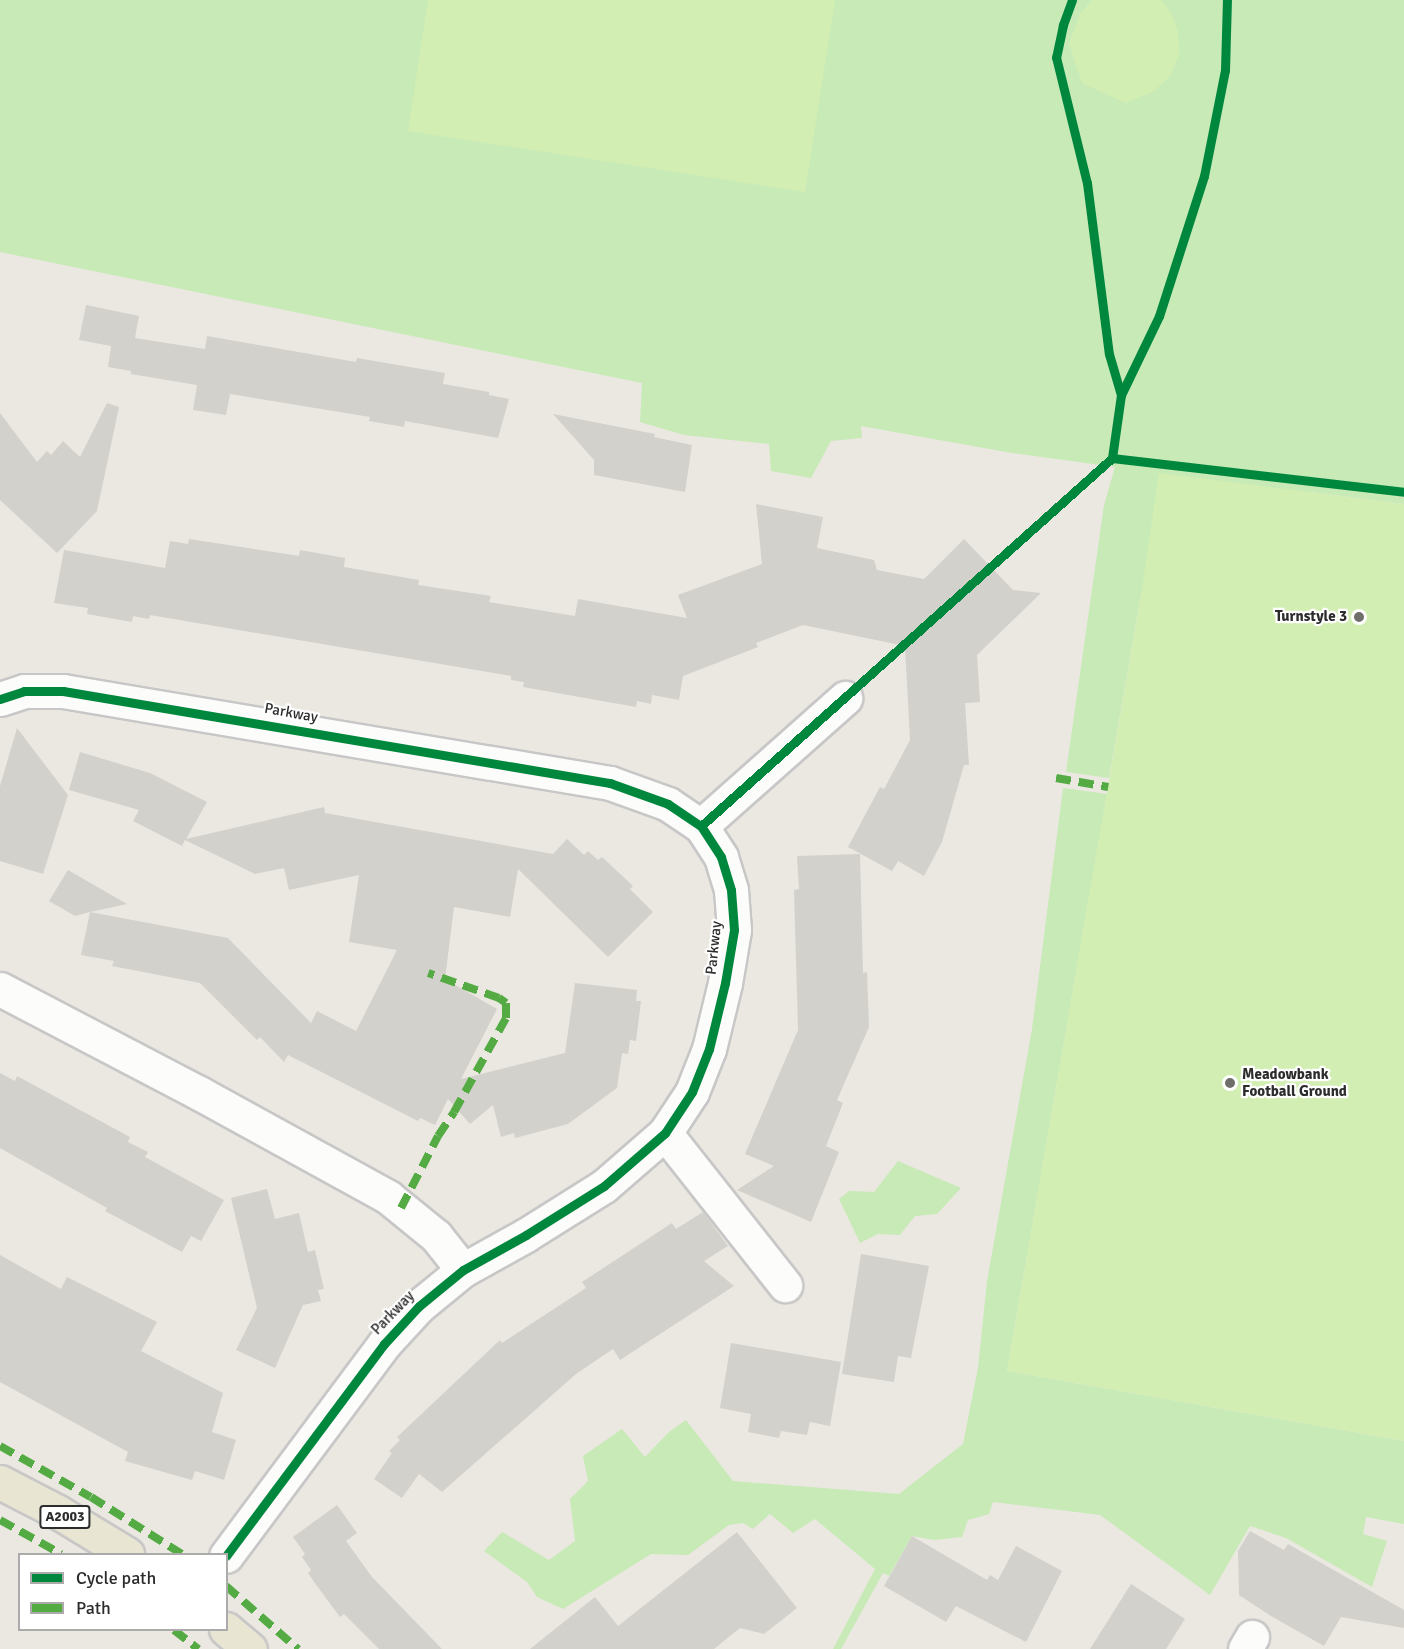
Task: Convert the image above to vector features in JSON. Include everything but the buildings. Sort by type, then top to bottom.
[{"type":"main road","name":"A2003","points":[[0,1482],[58,1512],[125,1553]]},
{"type":"main road","points":[[228,1631],[250,1649]]},
{"type":"street","name":"Parkway","points":[[0,699],[24,691],[63,691],[610,783],[668,804],[701,826],[721,857],[731,890],[734,930],[725,983],[709,1049],[692,1092],[665,1133],[604,1186],[526,1235],[463,1270],[418,1307],[384,1344],[228,1553]]},
{"type":"street","points":[[701,826],[845,698]]},
{"type":"street","points":[[0,989],[199,1093],[388,1197],[436,1236],[463,1270]]},
{"type":"street","points":[[665,1133],[785,1285]]},
{"type":"green space","points":[[0,0],[1404,0],[1404,504],[1310,492],[1142,589],[1109,778],[1066,772],[1104,505],[1115,467],[1006,452],[861,426],[862,438],[831,441],[811,478],[771,471],[769,444],[684,435],[640,422],[642,383],[0,252]]},
{"type":"green space","points":[[428,0],[835,0],[805,192],[408,131]]},
{"type":"green space","points":[[1092,0],[1161,0],[1170,11],[1178,31],[1179,55],[1170,76],[1154,91],[1126,103],[1082,83],[1069,44],[1080,14]]},
{"type":"green space","name":"Meadowbank Football Ground","points":[[1159,473],[1404,504],[1404,1441],[1007,1371],[1142,589]]},
{"type":"green space","points":[[1063,788],[1107,794],[1007,1371],[1404,1441],[1404,1524],[1366,1517],[1363,1534],[1387,1541],[1372,1587],[1286,1538],[1250,1526],[1210,1595],[1100,1515],[993,1502],[989,1514],[968,1520],[962,1537],[934,1540],[912,1536],[889,1576],[883,1573],[841,1649],[833,1649],[875,1569],[815,1519],[793,1533],[770,1514],[753,1529],[743,1523],[729,1525],[688,1555],[651,1554],[563,1609],[537,1597],[527,1582],[484,1551],[502,1532],[549,1560],[575,1541],[570,1499],[588,1481],[583,1456],[622,1429],[645,1457],[669,1432],[686,1420],[733,1481],[899,1494],[963,1444],[978,1368],[987,1281],[1032,1029]]},
{"type":"green space","points":[[898,1161],[961,1188],[937,1214],[915,1216],[900,1235],[878,1234],[860,1243],[839,1199],[849,1191],[874,1192]]},
{"type":"marked path","points":[[1056,778],[1108,787]]},
{"type":"marked path","points":[[401,1208],[438,1136],[454,1112],[506,1018],[506,1003],[499,998],[428,973]]},
{"type":"marked path","points":[[0,1446],[91,1497],[180,1553]]},
{"type":"marked path","points":[[0,1520],[59,1553]]},
{"type":"marked path","points":[[228,1588],[298,1649]]},
{"type":"marked path","points":[[175,1631],[198,1649]]},
{"type":"cycle path","points":[[1072,0],[1063,25],[1056,57],[1087,183],[1109,354],[1121,395]]},
{"type":"cycle path","points":[[701,826],[1112,458],[1121,395],[1159,316],[1204,176],[1225,70],[1227,0]]},
{"type":"cycle path","points":[[1112,458],[1404,492]]},
{"type":"cycle path","points":[[0,699],[24,691],[63,691],[610,783],[668,804],[701,826],[721,857],[731,890],[734,930],[725,983],[709,1049],[692,1092],[665,1133],[604,1186],[526,1235],[463,1270],[418,1307],[384,1344],[228,1553]]},
{"type":"place","name":"Turnstyle 3","points":[[1359,617]]},
{"type":"place","name":"Meadowbank Football Ground","points":[[1230,1083]]}]
